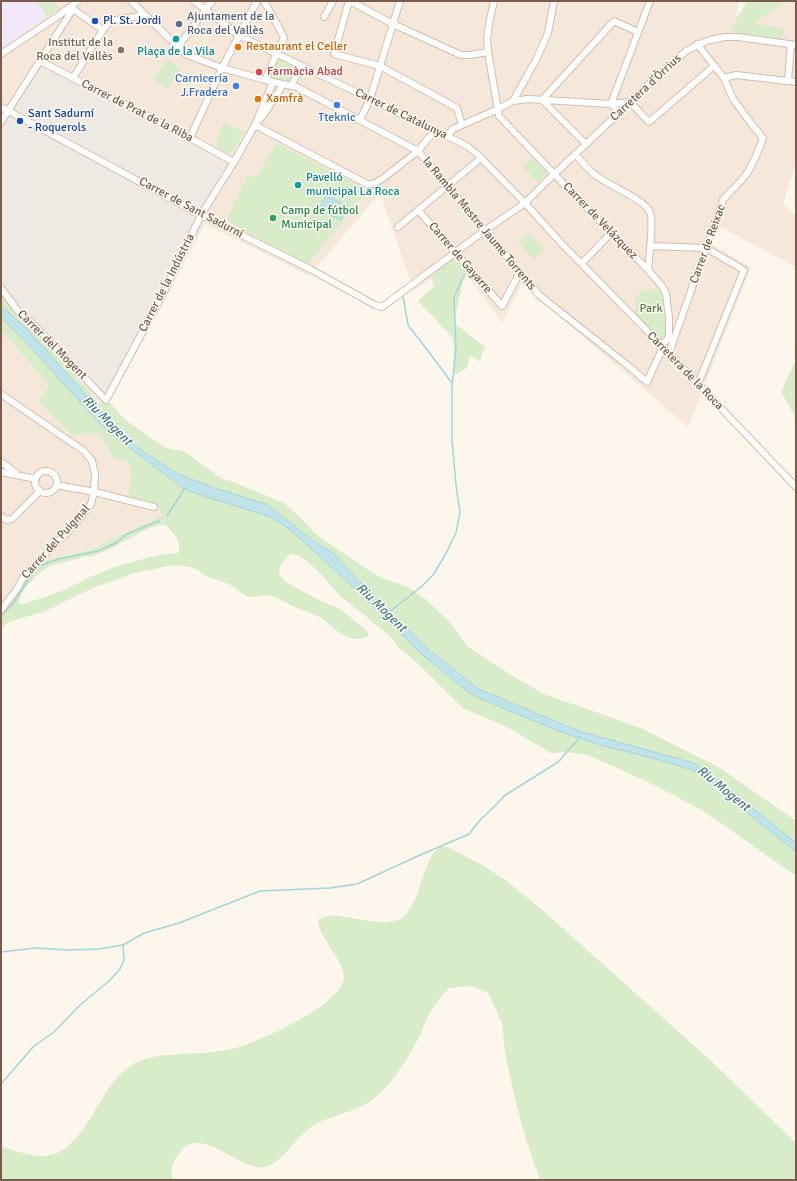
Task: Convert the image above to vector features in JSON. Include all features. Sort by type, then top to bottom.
[{"type":"street","points":[[1,54],[71,8],[78,1]]},
{"type":"street","name":"la Rambla Mestre Jaume Torrents","points":[[131,1],[185,54],[222,68],[297,87],[418,151],[484,231],[539,294],[647,382],[662,346]]},
{"type":"street","name":"Carrer de Catalunya","points":[[194,1],[240,36],[467,146],[481,158],[525,203]]},
{"type":"street","points":[[178,47],[212,1]]},
{"type":"street","points":[[190,138],[222,68],[257,1]]},
{"type":"street","points":[[264,1],[284,37],[265,80]]},
{"type":"street","points":[[324,17],[333,1]]},
{"type":"street","points":[[462,125],[457,108],[380,66],[334,54],[349,1],[393,24],[461,55],[488,52]]},
{"type":"street","points":[[360,120],[370,99],[400,1]]},
{"type":"street","points":[[494,1],[489,24],[488,52],[498,110]]},
{"type":"street","points":[[513,101],[536,60],[548,33],[554,1]]},
{"type":"street","points":[[611,104],[650,1]]},
{"type":"street","points":[[71,8],[103,30]]},
{"type":"street","points":[[1,122],[40,61],[71,8]]},
{"type":"street","points":[[73,78],[110,21],[145,15]]},
{"type":"street","points":[[542,100],[614,22],[638,32]]},
{"type":"street","name":"Carretera d'Òrrius","points":[[382,306],[484,231],[525,203],[676,59],[697,44],[725,37],[738,37],[794,45]]},
{"type":"street","name":"Carrer de Reixac","points":[[669,353],[723,200],[744,177],[755,160],[763,138],[733,98],[724,78],[697,44]]},
{"type":"street","points":[[788,81],[794,45]]},
{"type":"street","name":"Carrer de Prat de la Riba","points":[[40,61],[234,162]]},
{"type":"street","points":[[447,136],[453,129],[498,110],[513,101],[528,99],[611,104],[630,102],[649,122],[714,66]]},
{"type":"street","points":[[291,86],[303,67]]},
{"type":"street","points":[[724,78],[736,75],[796,82]]},
{"type":"street","name":"Carrer de la Indústria","points":[[106,400],[164,292],[202,215],[255,125],[273,82]]},
{"type":"street","name":"Carrer de la Indústria","points":[[255,125],[263,116],[282,84]]},
{"type":"street","points":[[542,100],[586,144]]},
{"type":"street","points":[[611,104],[615,108],[617,115]]},
{"type":"street","name":"Carrer de Sant Sadurní","points":[[1,107],[202,215],[310,269],[375,305],[382,306]]},
{"type":"street","name":"Carrer de Velázquez","points":[[498,110],[499,116],[662,286],[666,294],[670,327]]},
{"type":"street","points":[[255,125],[367,184],[373,184],[382,179],[418,151],[435,130]]},
{"type":"street","points":[[575,154],[595,175],[632,196],[646,206],[650,212],[652,217],[648,270]]},
{"type":"street","points":[[398,227],[481,158]]},
{"type":"street","name":"Carretera de la Roca","points":[[525,203],[561,243],[669,353],[796,487]]},
{"type":"street","name":"Carrer de Gayarre","points":[[418,210],[502,306],[520,272]]},
{"type":"street","points":[[582,264],[612,233]]},
{"type":"street","points":[[650,246],[706,248],[744,270],[698,384]]},
{"type":"street","name":"Carrer del Mogent","points":[[1,288],[18,311],[33,324],[106,400]]},
{"type":"street","points":[[662,346],[668,339],[670,327],[678,328]]},
{"type":"street","name":"Carrer del Puigmal","points":[[1,394],[84,452],[92,461],[95,474],[94,492],[91,504],[76,523],[24,576],[17,589],[1,610]]},
{"type":"street","points":[[1,462],[19,475]]},
{"type":"street","points":[[43,471],[51,472],[56,475],[57,485],[52,492],[48,493],[40,491],[36,486],[36,479],[43,471]]},
{"type":"street","points":[[1,472],[36,479]]},
{"type":"street","points":[[57,485],[94,492],[154,507]]},
{"type":"street","points":[[1,516],[6,520],[12,519],[40,491]]},
{"type":"shaded area","points":[[1,1],[739,1],[736,15],[754,16],[773,1],[796,1],[796,163],[783,204],[796,216],[796,264],[794,266],[719,226],[712,245],[751,267],[688,427],[522,284],[502,323],[456,259],[414,291],[380,193],[309,276],[198,221],[228,166],[42,66],[1,126]]},
{"type":"shaded area","points":[[1,1],[37,1],[47,17],[1,48]]},
{"type":"shaded area","points":[[42,66],[228,166],[198,221],[205,224],[109,402],[99,403],[1,291],[1,127]]},
{"type":"shaded area","points":[[1,330],[49,385],[38,402],[70,433],[79,435],[93,432],[101,437],[111,455],[127,462],[130,465],[131,474],[128,496],[156,503],[163,515],[90,550],[44,561],[10,604],[1,613]]},
{"type":"green space","points":[[37,1],[53,1],[59,9],[47,17]]},
{"type":"green space","points":[[747,1],[786,1],[754,23],[786,30],[780,40],[730,31]]},
{"type":"green space","points":[[167,59],[181,69],[167,90],[153,79]]},
{"type":"green space","points":[[280,59],[295,66],[297,70],[292,80],[288,82],[269,77],[277,60]]},
{"type":"green space","points":[[224,122],[244,132],[233,152],[228,153],[217,147],[218,145],[216,144],[218,141],[216,140]]},
{"type":"green space","points":[[276,143],[363,187],[366,192],[308,264],[226,221],[248,175],[256,178]]},
{"type":"green space","points":[[531,158],[547,173],[538,183],[523,167]]},
{"type":"green space","points":[[529,233],[544,249],[534,260],[518,242]]},
{"type":"green space","points":[[453,258],[468,273],[463,280],[454,323],[485,347],[480,361],[470,356],[467,368],[455,375],[453,370],[454,346],[452,337],[418,301],[434,286],[430,275]]},
{"type":"green space","name":"Park","points":[[661,286],[665,293],[667,337],[663,340],[659,339],[633,314],[636,306],[635,298],[643,290],[645,292],[648,289],[656,290]]},
{"type":"green space","points":[[1,291],[99,403],[109,402],[124,419],[164,447],[185,452],[222,479],[282,502],[324,540],[373,573],[384,579],[408,587],[425,599],[448,620],[467,646],[511,675],[544,694],[641,728],[720,768],[796,821],[796,843],[694,763],[582,732],[479,689],[430,651],[360,582],[334,554],[294,527],[214,488],[178,474],[138,448],[123,435],[28,330],[1,306]]},
{"type":"green space","points":[[1,317],[101,425],[184,489],[268,516],[288,528],[350,584],[425,657],[468,692],[600,745],[653,758],[689,769],[699,774],[796,852],[796,876],[702,810],[652,784],[588,755],[567,752],[551,753],[507,727],[463,708],[415,661],[399,648],[389,635],[341,597],[317,570],[300,556],[290,554],[281,564],[279,572],[280,575],[286,582],[317,599],[340,609],[365,629],[368,636],[357,639],[347,637],[320,617],[275,597],[266,595],[252,597],[246,596],[229,584],[207,577],[198,570],[190,567],[174,565],[134,573],[93,588],[43,612],[8,622],[1,629],[1,613],[10,604],[32,570],[44,561],[90,550],[163,515],[155,503],[128,496],[131,474],[130,465],[113,457],[107,446],[97,434],[90,433],[75,436],[38,402],[49,385],[1,330]],"holes":[[[165,524],[178,541],[178,553],[158,555],[114,567],[64,590],[21,605],[19,603],[22,592],[30,582],[50,566],[88,556],[90,557],[108,550],[149,528]]]},
{"type":"green space","points":[[796,359],[796,418],[781,392]]},
{"type":"green space","points":[[440,846],[450,848],[482,865],[505,880],[539,907],[710,1060],[796,1143],[796,1180],[540,1180],[525,1137],[514,1095],[505,1052],[502,1023],[488,993],[471,986],[449,988],[440,998],[430,1012],[421,1034],[405,1061],[395,1076],[377,1096],[370,1102],[353,1110],[327,1119],[311,1127],[286,1153],[269,1166],[260,1167],[249,1165],[216,1148],[206,1144],[195,1143],[186,1146],[176,1158],[172,1170],[173,1180],[1,1180],[1,1146],[30,1155],[42,1156],[52,1155],[62,1151],[71,1144],[80,1133],[106,1092],[125,1070],[133,1064],[146,1059],[165,1055],[212,1052],[236,1048],[278,1031],[308,1015],[321,1006],[340,988],[344,973],[319,928],[318,920],[326,916],[335,916],[388,922],[397,920],[404,916],[414,902],[428,862]]},
{"type":"water","points":[[326,196],[348,206],[341,220],[319,210]]},
{"type":"water","name":"Riu Mogent","points":[[1,306],[28,330],[123,435],[138,448],[178,474],[214,488],[266,504],[311,539],[334,554],[360,582],[430,651],[479,689],[582,732],[694,763],[796,843],[796,852],[699,774],[689,769],[653,758],[600,745],[556,730],[468,692],[425,657],[350,584],[288,528],[268,516],[184,489],[101,425],[1,317]]},
{"type":"waterway","name":"Riu Mogent","points":[[389,612],[421,587],[433,575],[456,533],[460,512],[452,439],[452,388],[456,347],[454,298],[464,275]]},
{"type":"waterway","points":[[403,296],[408,325],[452,383]]},
{"type":"waterway","points":[[167,516],[185,488]]},
{"type":"waterway","points":[[1,616],[13,604],[34,572],[42,565],[59,559],[98,551],[116,543],[127,534],[159,521]]},
{"type":"waterway","points":[[1,952],[36,948],[67,950],[99,949],[123,945],[144,933],[179,923],[260,891],[330,888],[357,884],[469,834],[480,820],[504,796],[558,762],[580,737]]},
{"type":"waterway","points":[[1,1084],[34,1046],[54,1032],[80,1005],[109,981],[120,969],[124,960],[123,945]]},
{"type":"place","name":"Pl. St. Jordi","points":[[95,21]]},
{"type":"place","name":"Ajuntament de la Roca del Vallès","points":[[179,24]]},
{"type":"place","name":"Plaça de la Vila","points":[[176,39]]},
{"type":"place","name":"Restaurant el Celler","points":[[238,47]]},
{"type":"place","name":"Institut de la Roca del Vallès","points":[[121,50]]},
{"type":"place","name":"Farmàcia Abad","points":[[259,72]]},
{"type":"place","name":"Carnicería J.Fradera","points":[[236,86]]},
{"type":"place","name":"Xamfrà","points":[[258,99]]},
{"type":"place","name":"Tteknic","points":[[337,105]]},
{"type":"place","name":"Sant Sadurní - Roquerols","points":[[20,121]]},
{"type":"place","name":"Pavelló municipal La Roca","points":[[298,185]]},
{"type":"place","name":"Camp de fútbol Municipal","points":[[273,218]]}]
